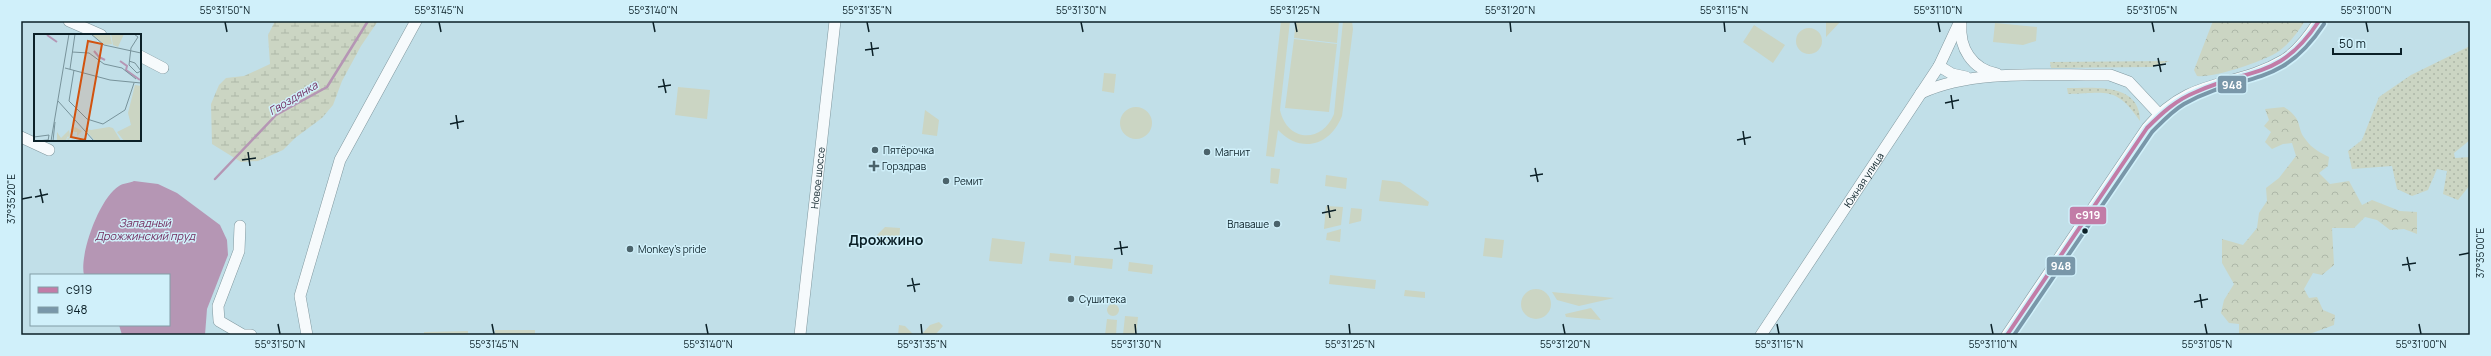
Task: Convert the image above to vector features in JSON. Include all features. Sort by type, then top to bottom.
[{"type":"street","points":[[69,21],[99,34]]},
{"type":"street","points":[[306,335],[300,296],[340,160],[416,21]]},
{"type":"street","name":"Новое шоссе","points":[[800,335],[835,21]]},
{"type":"street","points":[[1961,21],[1960,34],[1963,48],[1969,57],[1982,69],[2011,76]]},
{"type":"street","name":"Южная улица","points":[[1761,335],[1939,66],[1961,21]]},
{"type":"street","points":[[2007,335],[2147,128],[2159,114],[2176,100],[2198,89],[2271,66],[2285,59],[2307,37],[2319,21]]},
{"type":"street","points":[[141,57],[163,68]]},
{"type":"street","points":[[1939,66],[1952,74],[1974,78]]},
{"type":"street","points":[[1920,93],[1937,86],[1974,78],[2110,75],[2129,82],[2159,114]]},
{"type":"street","points":[[21,137],[48,150]]},
{"type":"street","points":[[240,226],[239,252],[218,306],[219,321],[243,335],[251,335]]},
{"type":"green space","points":[[275,21],[378,21],[361,46],[342,81],[333,105],[322,118],[295,138],[283,150],[258,161],[241,162],[212,144],[211,104],[219,85],[226,78],[244,76],[270,64],[268,35]]},
{"type":"green space","points":[[1281,21],[1290,21],[1280,110],[1284,121],[1290,128],[1297,133],[1305,135],[1321,131],[1329,124],[1334,114],[1343,21],[1352,21],[1353,29],[1342,116],[1337,126],[1323,140],[1305,144],[1287,138],[1278,130],[1274,157],[1266,156]]},
{"type":"green space","points":[[1296,21],[1339,21],[1337,43],[1294,38]]},
{"type":"green space","points":[[1826,21],[1841,21],[1826,37]]},
{"type":"green space","points":[[2213,21],[2305,21],[2289,43],[2276,53],[2237,69],[2215,75],[2197,76],[2194,70]]},
{"type":"green space","points":[[1995,23],[2037,27],[2036,41],[2023,45],[1993,42]]},
{"type":"green space","points":[[1754,25],[1785,45],[1773,63],[1743,42]]},
{"type":"green space","points":[[1809,28],[1818,32],[1822,41],[1818,50],[1809,54],[1800,50],[1796,41],[1800,32]]},
{"type":"green space","points":[[1294,39],[1337,44],[1329,112],[1285,108]]},
{"type":"green space","points":[[2470,46],[2470,140],[2454,153],[2455,158],[2470,157],[2470,185],[2458,200],[2443,194],[2447,171],[2437,169],[2428,190],[2412,196],[2397,189],[2392,166],[2352,169],[2348,151],[2362,140],[2379,97],[2411,75]]},
{"type":"green space","points":[[2170,61],[2152,67],[2051,68],[2050,62]]},
{"type":"green space","points":[[1104,73],[1116,74],[1114,93],[1102,91]]},
{"type":"green space","points":[[678,87],[710,90],[707,119],[675,115]]},
{"type":"green space","points":[[2067,88],[2102,88],[2124,93],[2132,99],[2138,108],[2140,121],[2132,110],[2117,97],[2102,93],[2068,94]]},
{"type":"green space","points":[[1136,107],[1145,110],[1149,114],[1152,123],[1149,132],[1145,136],[1136,139],[1127,136],[1123,132],[1120,123],[1123,114],[1127,110]]},
{"type":"green space","points":[[2284,107],[2295,116],[2308,143],[2316,150],[2329,157],[2328,166],[2319,173],[2330,184],[2349,181],[2362,205],[2372,200],[2400,211],[2417,212],[2417,234],[2404,229],[2390,230],[2377,220],[2365,217],[2354,228],[2332,228],[2334,265],[2322,275],[2313,273],[2304,289],[2309,298],[2317,297],[2323,310],[2335,315],[2334,325],[2307,335],[2239,335],[2239,324],[2229,323],[2221,313],[2224,300],[2234,284],[2222,263],[2222,239],[2243,245],[2257,228],[2259,213],[2267,201],[2266,188],[2279,178],[2296,156],[2292,143],[2283,144],[2272,149],[2265,142],[2271,132],[2264,126],[2269,120],[2265,109]]},
{"type":"green space","points":[[925,110],[939,120],[937,136],[922,134]]},
{"type":"green space","points":[[1271,168],[1280,169],[1278,184],[1270,183]]},
{"type":"green space","points":[[1326,175],[1347,178],[1346,189],[1325,186]]},
{"type":"green space","points":[[1382,180],[1400,182],[1429,202],[1428,206],[1379,201]]},
{"type":"green space","points":[[1326,206],[1343,207],[1341,225],[1324,229]]},
{"type":"green space","points":[[1351,208],[1362,209],[1361,221],[1349,224]]},
{"type":"green space","points":[[885,227],[900,228],[899,243],[872,240]]},
{"type":"green space","points":[[1341,229],[1340,242],[1326,240],[1327,233]]},
{"type":"green space","points":[[992,238],[1025,242],[1022,264],[989,261]]},
{"type":"green space","points":[[1485,238],[1504,240],[1502,258],[1483,256]]},
{"type":"green space","points":[[1050,253],[1071,255],[1071,263],[1049,261]]},
{"type":"green space","points":[[1075,256],[1113,259],[1112,269],[1074,265]]},
{"type":"green space","points":[[1129,262],[1153,265],[1152,274],[1128,271]]},
{"type":"green space","points":[[1330,275],[1376,280],[1375,289],[1329,284]]},
{"type":"green space","points":[[1536,289],[1547,293],[1551,304],[1547,315],[1536,319],[1525,315],[1521,304],[1525,293]]},
{"type":"green space","points":[[1405,290],[1425,292],[1425,298],[1404,296]]},
{"type":"green space","points":[[1552,292],[1614,298],[1579,306],[1557,300]]},
{"type":"green space","points":[[1111,304],[1115,304],[1119,310],[1115,316],[1111,316],[1107,312],[1107,308]]},
{"type":"green space","points":[[1591,308],[1601,320],[1566,317],[1565,314]]},
{"type":"green space","points":[[1125,316],[1138,317],[1136,335],[1123,335]]},
{"type":"green space","points":[[1107,319],[1117,320],[1116,335],[1105,335]]},
{"type":"green space","points":[[939,322],[943,326],[935,335],[922,334],[930,325]]},
{"type":"green space","points":[[899,325],[905,326],[914,335],[898,335]]},
{"type":"green space","points":[[495,330],[535,330],[535,335],[495,335]]},
{"type":"green space","points":[[468,331],[468,335],[424,335],[424,332]]},
{"type":"water","name":"Западный Дрожжинский пруд","points":[[134,181],[158,184],[177,193],[220,225],[227,240],[228,255],[207,309],[205,335],[122,335],[119,326],[170,326],[170,274],[84,274],[83,266],[85,254],[92,227],[105,202],[112,192],[121,185]]},
{"type":"waterway","name":"Гвоздянка","points":[[215,179],[276,115],[327,87],[368,21]]},
{"type":"transit line","name":"с919","points":[[2007,335],[2147,128],[2170,107],[2189,95],[2215,84],[2264,69],[2277,63],[2305,40],[2319,21]]},
{"type":"transit line","name":"948","points":[[2014,335],[2152,132],[2171,113],[2184,104],[2224,87],[2259,77],[2276,70],[2292,60],[2308,45],[2324,24]]},
{"type":"place","name":"Пятёрочка","points":[[875,150]]},
{"type":"place","name":"Магнит","points":[[1207,152]]},
{"type":"place","name":"Горздрав","points":[[874,166]]},
{"type":"place","name":"Ремит","points":[[946,181]]},
{"type":"place","name":"Влаваше","points":[[1277,224]]},
{"type":"place","name":"Monkey’s pride","points":[[630,249]]},
{"type":"place","name":"Сушитека","points":[[1071,299]]},
{"type":"district","name":"Дрожжино","points":[[886,240]]}]
